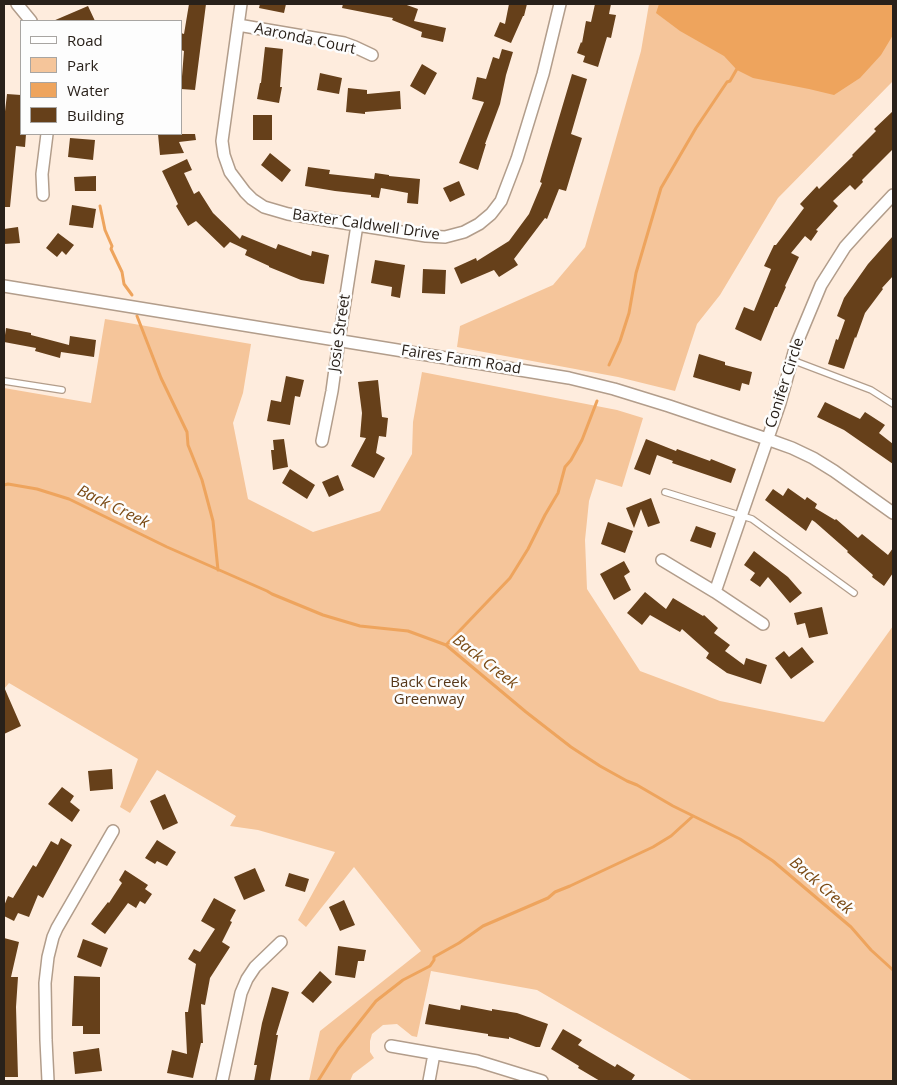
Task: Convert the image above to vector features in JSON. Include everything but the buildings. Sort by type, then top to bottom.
[{"type":"street","points":[[18,4],[30,20]]},
{"type":"street","name":"Baxter Caldwell Drive","points":[[241,4],[222,141],[224,155],[230,172],[245,192],[264,206],[288,214],[426,236],[446,237],[464,232],[479,224],[491,214],[501,201],[517,159],[543,74],[560,4]]},
{"type":"street","name":"Aaronda Court","points":[[238,25],[344,44],[372,55]]},
{"type":"street","points":[[43,195],[42,174],[47,135]]},
{"type":"street","name":"Conifer Circle","points":[[715,592],[780,403],[796,345],[821,285],[845,247],[893,195]]},
{"type":"street","name":"Josie Street","points":[[322,441],[332,391],[357,225]]},
{"type":"street","name":"Faires Farm Road","points":[[4,286],[569,378],[614,389],[767,439],[813,458],[893,513]]},
{"type":"street","points":[[662,560],[763,624]]},
{"type":"street","points":[[48,1081],[45,992],[46,966],[53,937],[113,831]]},
{"type":"street","points":[[222,1081],[241,993],[247,979],[256,967],[281,942]]},
{"type":"street","points":[[391,1046],[478,1061],[542,1081]]},
{"type":"street","points":[[429,1081],[434,1054]]},
{"type":"lane","points":[[792,360],[872,390],[893,404]]},
{"type":"lane","points":[[4,381],[62,390]]},
{"type":"lane","points":[[665,492],[752,519],[854,593]]},
{"type":"green space","points":[[649,4],[893,4],[893,81],[778,198],[720,295],[697,324],[675,391],[618,377],[457,347],[460,326],[553,285],[585,247],[641,51]]},
{"type":"green space","name":"Back Creek Greenway","points":[[105,319],[251,344],[243,393],[233,423],[248,499],[313,532],[380,511],[412,454],[413,422],[422,372],[617,410],[643,418],[622,487],[596,479],[589,501],[585,540],[587,589],[640,671],[720,701],[824,722],[893,626],[893,1081],[693,1081],[537,990],[431,971],[417,1037],[412,1036],[397,1024],[383,1025],[372,1034],[370,1041],[370,1052],[374,1058],[353,1074],[350,1081],[309,1081],[320,1031],[421,951],[354,867],[306,927],[298,920],[335,852],[258,830],[230,826],[236,816],[157,770],[130,813],[120,807],[138,759],[9,683],[4,689],[4,388],[91,403]]},
{"type":"water","points":[[659,4],[893,4],[893,35],[881,55],[860,78],[834,95],[753,78],[737,70],[724,56],[680,31],[656,13]]},
{"type":"waterway","points":[[609,365],[620,341],[629,313],[636,273],[661,188],[696,128],[738,67]]},
{"type":"waterway","points":[[100,206],[105,230],[112,246],[111,249],[122,272],[124,284],[132,295]]},
{"type":"waterway","points":[[137,316],[161,378],[187,432],[188,445],[202,480],[213,521],[218,570]]},
{"type":"waterway","points":[[446,645],[510,578],[528,549],[558,493],[565,467],[582,440],[597,401]]},
{"type":"waterway","name":"Back Creek","points":[[4,485],[37,489],[69,499],[167,547],[323,615],[360,626],[408,631],[446,645],[571,747],[627,781],[740,839],[773,861],[851,927],[871,950],[893,970]]},
{"type":"waterway","points":[[318,1081],[338,1049],[376,1001],[403,980],[430,966],[434,957],[459,943],[483,926],[548,898],[555,892],[653,847],[671,836],[693,816]]}]
